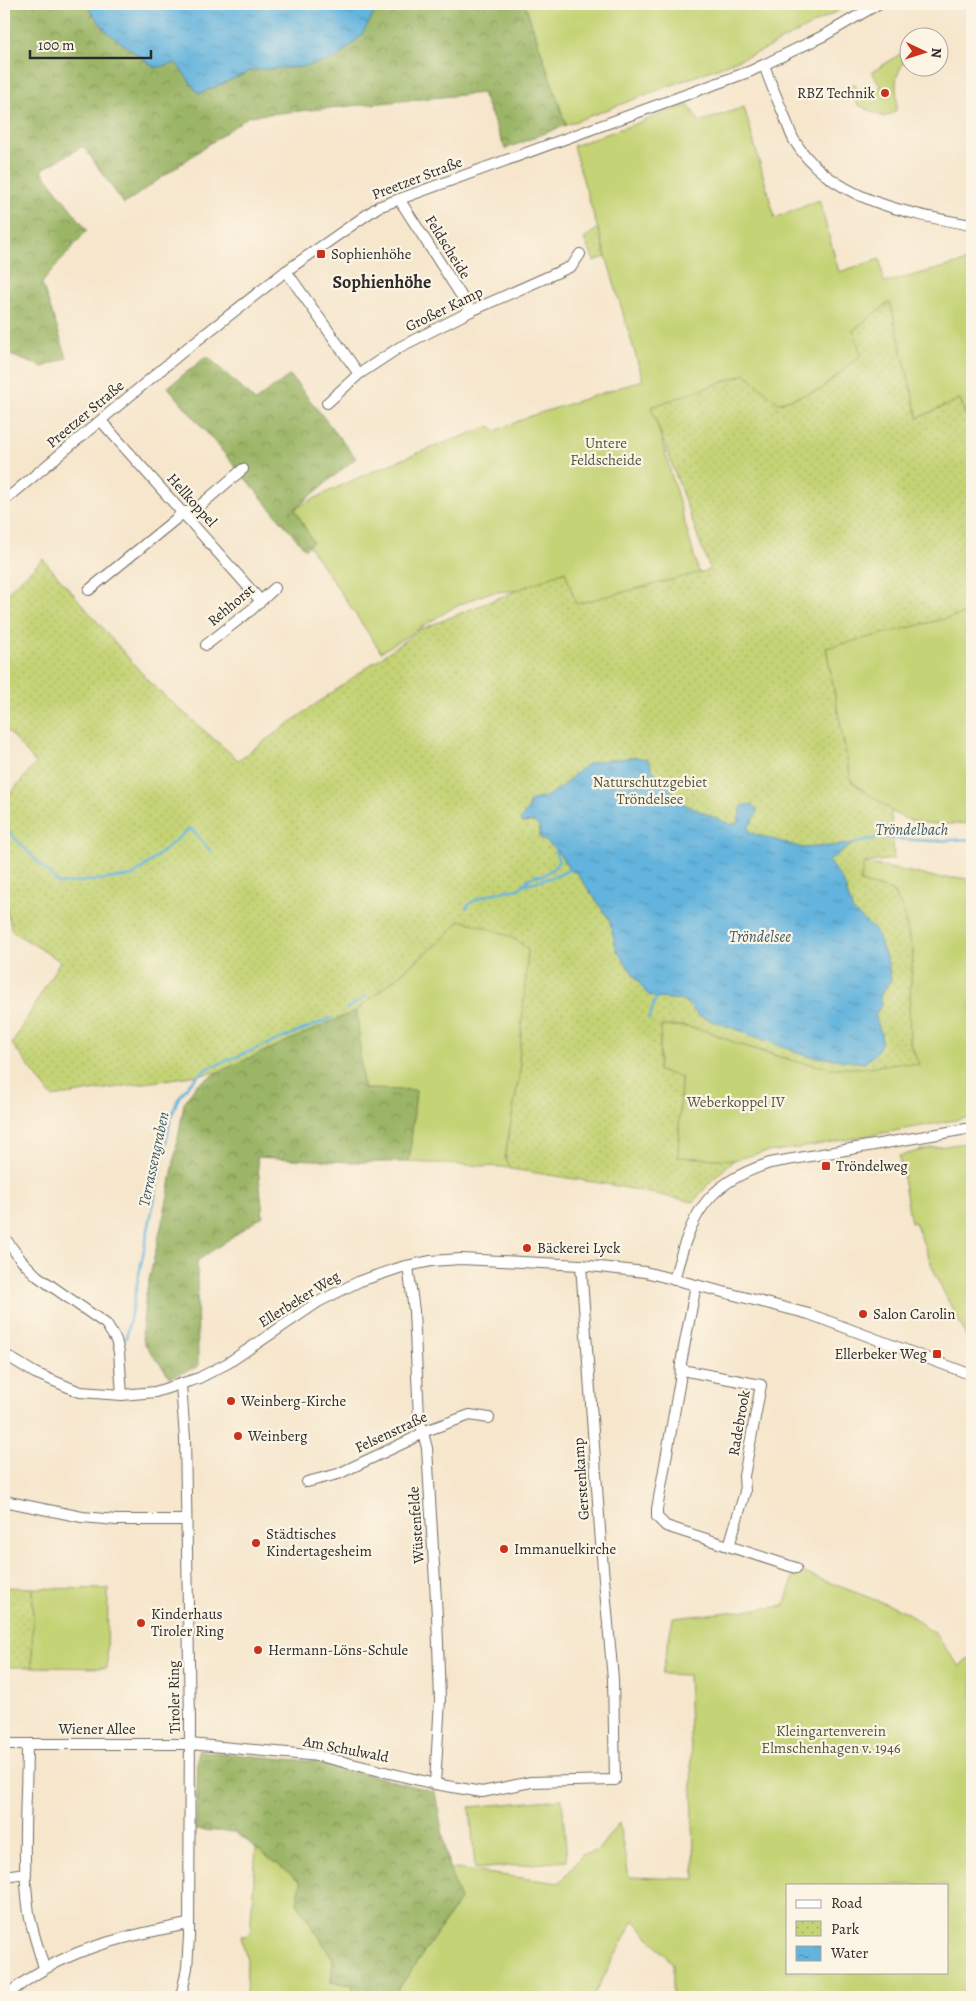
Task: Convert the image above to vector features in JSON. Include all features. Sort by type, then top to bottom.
[{"type":"street","name":"Preetzer Straße","points":[[4,501],[186,349],[286,271],[378,207],[764,65],[825,35],[878,4]]},
{"type":"street","points":[[764,65],[794,140],[811,162],[837,183],[860,196],[892,208],[972,225]]},
{"type":"street","name":"Feldscheide","points":[[400,199],[471,311]]},
{"type":"street","name":"Großer Kamp","points":[[327,403],[359,374],[400,347],[471,311],[572,266],[580,254]]},
{"type":"street","points":[[286,271],[359,374]]},
{"type":"street","name":"Hellkoppel","points":[[101,421],[260,600]]},
{"type":"street","points":[[89,590],[182,512],[190,512],[196,508],[243,469]]},
{"type":"street","name":"Rehhorst","points":[[206,644],[251,610],[275,588]]},
{"type":"street","points":[[674,1280],[683,1244],[696,1215],[708,1199],[721,1188],[751,1169],[770,1162],[972,1128]]},
{"type":"street","points":[[4,1236],[21,1260],[36,1276],[106,1324],[116,1340],[119,1352],[122,1395]]},
{"type":"street","name":"Ellerbeker Weg","points":[[4,1354],[35,1373],[80,1392],[122,1395],[155,1392],[199,1378],[228,1363],[318,1302],[360,1281],[408,1266],[431,1261],[461,1259],[625,1269],[674,1280],[809,1314],[972,1375]]},
{"type":"street","name":"Gerstenkamp","points":[[581,1265],[613,1679],[615,1780]]},
{"type":"street","name":"Wüstenfelde","points":[[408,1266],[414,1311],[419,1418],[427,1448],[439,1658],[440,1700],[435,1784]]},
{"type":"street","points":[[696,1285],[681,1363],[657,1517],[666,1526],[796,1568]]},
{"type":"street","name":"Radebrook","points":[[681,1368],[761,1385],[744,1476],[745,1492],[729,1546]]},
{"type":"street","points":[[4,1501],[82,1517],[116,1520],[186,1520],[181,1385]]},
{"type":"street","name":"Felsenstraße","points":[[307,1482],[338,1474],[428,1430],[470,1415],[489,1418]]},
{"type":"street","name":"Tiroler Ring","points":[[181,1997],[187,1968],[190,1744],[186,1520]]},
{"type":"street","name":"Wiener Allee","points":[[4,1744],[190,1744]]},
{"type":"street","points":[[27,1744],[26,1873],[29,1915],[44,1968]]},
{"type":"street","name":"Am Schulwald","points":[[190,1744],[319,1756],[435,1784],[482,1792],[531,1782],[615,1780]]},
{"type":"street","points":[[4,1876],[26,1873]]},
{"type":"street","points":[[5,1997],[44,1968],[106,1942],[188,1924]]},
{"type":"green space","points":[[4,4],[85,4],[106,31],[176,63],[199,94],[253,70],[302,67],[376,10],[376,4],[525,4],[566,125],[505,149],[482,93],[249,116],[124,204],[83,146],[41,170],[87,230],[42,283],[67,358],[43,367],[4,353]]},
{"type":"green space","points":[[525,4],[851,4],[762,51],[566,125]]},
{"type":"green space","points":[[898,55],[896,108],[895,112],[884,117],[858,105],[847,88],[854,83],[864,98],[881,87],[872,72]]},
{"type":"green space","name":"Untere Feldscheide","points":[[688,105],[700,122],[744,107],[775,218],[819,200],[839,272],[880,259],[884,283],[972,260],[972,432],[960,399],[918,418],[890,302],[861,355],[820,390],[778,403],[652,406],[702,584],[573,630],[565,585],[488,593],[454,607],[381,652],[287,513],[362,476],[439,445],[491,426],[495,431],[531,416],[643,380],[573,146]]},
{"type":"green space","points":[[598,228],[606,257],[594,261],[584,239]]},
{"type":"green space","name":"Naturschutzgebiet Tröndelsee","points":[[890,302],[918,418],[960,399],[972,432],[972,612],[826,648],[851,781],[891,810],[894,859],[864,863],[860,882],[892,891],[901,905],[913,952],[909,1012],[910,1043],[919,1065],[898,1063],[862,1068],[831,1068],[798,1062],[738,1044],[710,1032],[684,1026],[661,1026],[658,1071],[681,1077],[678,1157],[734,1160],[712,1180],[693,1202],[612,1185],[511,1169],[505,1157],[521,1065],[519,1060],[528,951],[523,945],[507,935],[460,920],[445,937],[357,1010],[218,1072],[52,1097],[12,1044],[60,961],[12,931],[4,898],[4,801],[36,763],[4,727],[4,595],[43,559],[151,684],[238,760],[419,630],[565,571],[576,604],[710,570],[651,407],[746,374],[778,403],[820,390],[861,355],[853,330]]},
{"type":"green space","points":[[207,356],[255,401],[290,375],[356,458],[295,509],[313,542],[305,549],[168,387]]},
{"type":"green space","points":[[972,612],[972,823],[931,824],[906,819],[884,807],[851,781],[826,647]]},
{"type":"green space","name":"Weberkoppel IV","points":[[864,863],[939,878],[972,880],[972,1117],[805,1147],[760,1153],[734,1160],[678,1157],[681,1078],[658,1072],[661,1026],[705,1030],[735,1043],[783,1058],[826,1066],[870,1067],[916,1058],[910,1041],[909,1012],[913,952],[901,905],[892,891],[860,882]]},
{"type":"green space","points":[[460,919],[507,935],[523,945],[528,951],[519,1060],[521,1065],[505,1157],[511,1169],[409,1162],[416,1090],[363,1089],[357,1010],[445,937]]},
{"type":"green space","points":[[357,1010],[363,1089],[416,1090],[409,1162],[349,1162],[257,1157],[263,1216],[197,1261],[198,1367],[170,1377],[144,1343],[142,1332],[146,1293],[168,1196],[184,1103],[195,1086],[218,1072]]},
{"type":"green space","points":[[972,1142],[972,1347],[938,1281],[915,1222],[911,1223],[899,1156],[931,1148]]},
{"type":"green space","name":"Kleingartenverein Elmschenhagen v. 1946","points":[[796,1570],[905,1611],[936,1635],[959,1666],[972,1657],[972,1997],[673,1997],[673,1964],[634,1920],[593,1997],[393,1997],[460,1900],[449,1868],[559,1883],[582,1855],[597,1851],[619,1823],[629,1877],[695,1879],[688,1675],[662,1674],[673,1618],[784,1606]]},
{"type":"green space","points":[[4,1587],[33,1588],[32,1667],[4,1667]]},
{"type":"green space","points":[[33,1588],[108,1589],[107,1668],[32,1667]]},
{"type":"green space","points":[[198,1751],[321,1762],[435,1792],[449,1868],[460,1900],[393,1997],[352,1997],[353,1985],[331,1982],[333,1959],[297,1902],[301,1882],[235,1832],[196,1830]]},
{"type":"green space","points":[[562,1799],[567,1861],[475,1869],[470,1807]]},
{"type":"green space","points":[[256,1847],[302,1882],[297,1902],[333,1959],[331,1982],[354,1985],[352,1997],[246,1997],[247,1961],[241,1936],[250,1935]]},
{"type":"water","points":[[85,4],[195,4],[199,8],[251,4],[376,4],[376,10],[361,36],[336,59],[302,67],[253,70],[199,94],[176,63],[155,68],[106,31]]},
{"type":"water","name":"Tröndelsee","points":[[635,757],[648,759],[652,769],[684,804],[732,825],[738,822],[742,806],[752,804],[758,811],[748,828],[751,833],[803,848],[853,844],[828,861],[843,881],[853,911],[876,931],[888,963],[891,980],[880,996],[882,1005],[875,1015],[881,1037],[880,1046],[865,1063],[808,1056],[699,1016],[683,1000],[656,998],[647,994],[617,951],[609,919],[576,872],[569,870],[557,851],[540,838],[539,826],[534,822],[522,823],[520,820],[529,808],[531,800],[548,796],[588,764]]},
{"type":"waterway","points":[[4,827],[59,884],[133,876],[188,830],[192,829],[211,852]]},
{"type":"waterway","name":"Tröndelbach","points":[[853,844],[876,838],[934,841],[972,839]]},
{"type":"waterway","name":"Terrassengraben","points":[[466,908],[482,897],[498,892],[519,889],[530,878],[536,875],[543,876],[556,866],[559,861],[555,851]]},
{"type":"waterway","points":[[526,884],[554,877],[569,870]]},
{"type":"waterway","name":"Terrassengraben","points":[[347,1009],[366,996]]},
{"type":"waterway","points":[[649,1019],[656,998]]},
{"type":"waterway","name":"Terrassengraben","points":[[126,1338],[171,1118],[177,1101],[189,1084],[206,1069],[332,1018]]},
{"type":"place","name":"RBZ Technik","points":[[885,93]]},
{"type":"place","name":"Sophienhöhe","points":[[321,254]]},
{"type":"place","name":"Tröndelweg","points":[[826,1166]]},
{"type":"place","name":"Bäckerei Lyck","points":[[527,1248]]},
{"type":"place","name":"Salon Carolin","points":[[863,1314]]},
{"type":"place","name":"Ellerbeker Weg","points":[[937,1354]]},
{"type":"place","name":"Weinberg-Kirche","points":[[231,1401]]},
{"type":"place","name":"Weinberg","points":[[238,1436]]},
{"type":"place","name":"Städtisches Kindertagesheim","points":[[256,1543]]},
{"type":"place","name":"Immanuelkirche","points":[[504,1549]]},
{"type":"place","name":"Kinderhaus Tiroler Ring","points":[[141,1623]]},
{"type":"place","name":"Hermann-Löns-Schule","points":[[258,1650]]},
{"type":"district","name":"Sophienhöhe","points":[[382,282]]}]
